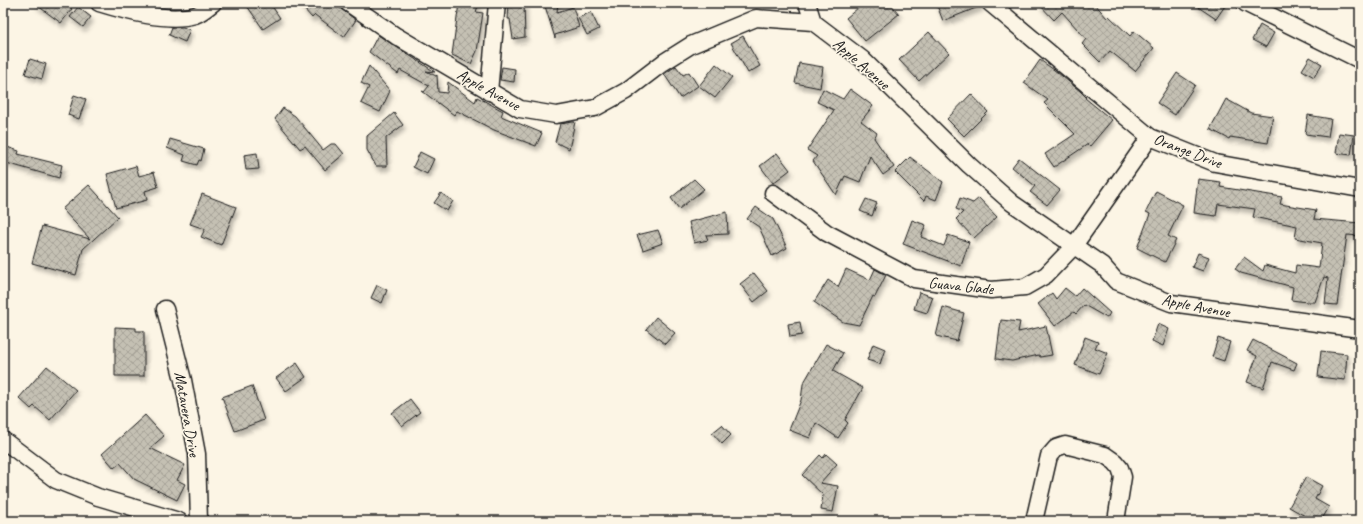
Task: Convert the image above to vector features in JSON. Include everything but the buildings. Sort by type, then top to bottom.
[{"type":"street","points":[[99,3],[140,13],[174,17],[196,14],[213,3]]},
{"type":"street","name":"Apple Avenue","points":[[348,3],[396,36],[520,109],[556,115],[594,108],[626,91],[664,62],[691,45],[756,18],[814,22],[862,59],[969,165],[1012,203],[1102,265],[1116,281],[1171,303],[1360,329]]},
{"type":"street","points":[[489,92],[497,3]]},
{"type":"street","points":[[807,3],[814,22]]},
{"type":"street","name":"Orange Drive","points":[[990,3],[1150,137],[1215,163],[1360,189]]},
{"type":"street","points":[[1246,3],[1360,60]]},
{"type":"street","name":"Guava Glade","points":[[773,193],[827,233],[914,279],[991,290],[1024,287],[1046,275],[1074,247],[1150,137]]},
{"type":"street","name":"Matavera Drive","points":[[165,309],[183,380],[197,454],[199,521]]},
{"type":"street","points":[[3,440],[56,480],[98,497],[180,521]]},
{"type":"street","points":[[1034,521],[1049,456],[1056,448],[1065,445],[1105,455],[1120,468],[1123,477],[1116,521]]}]
